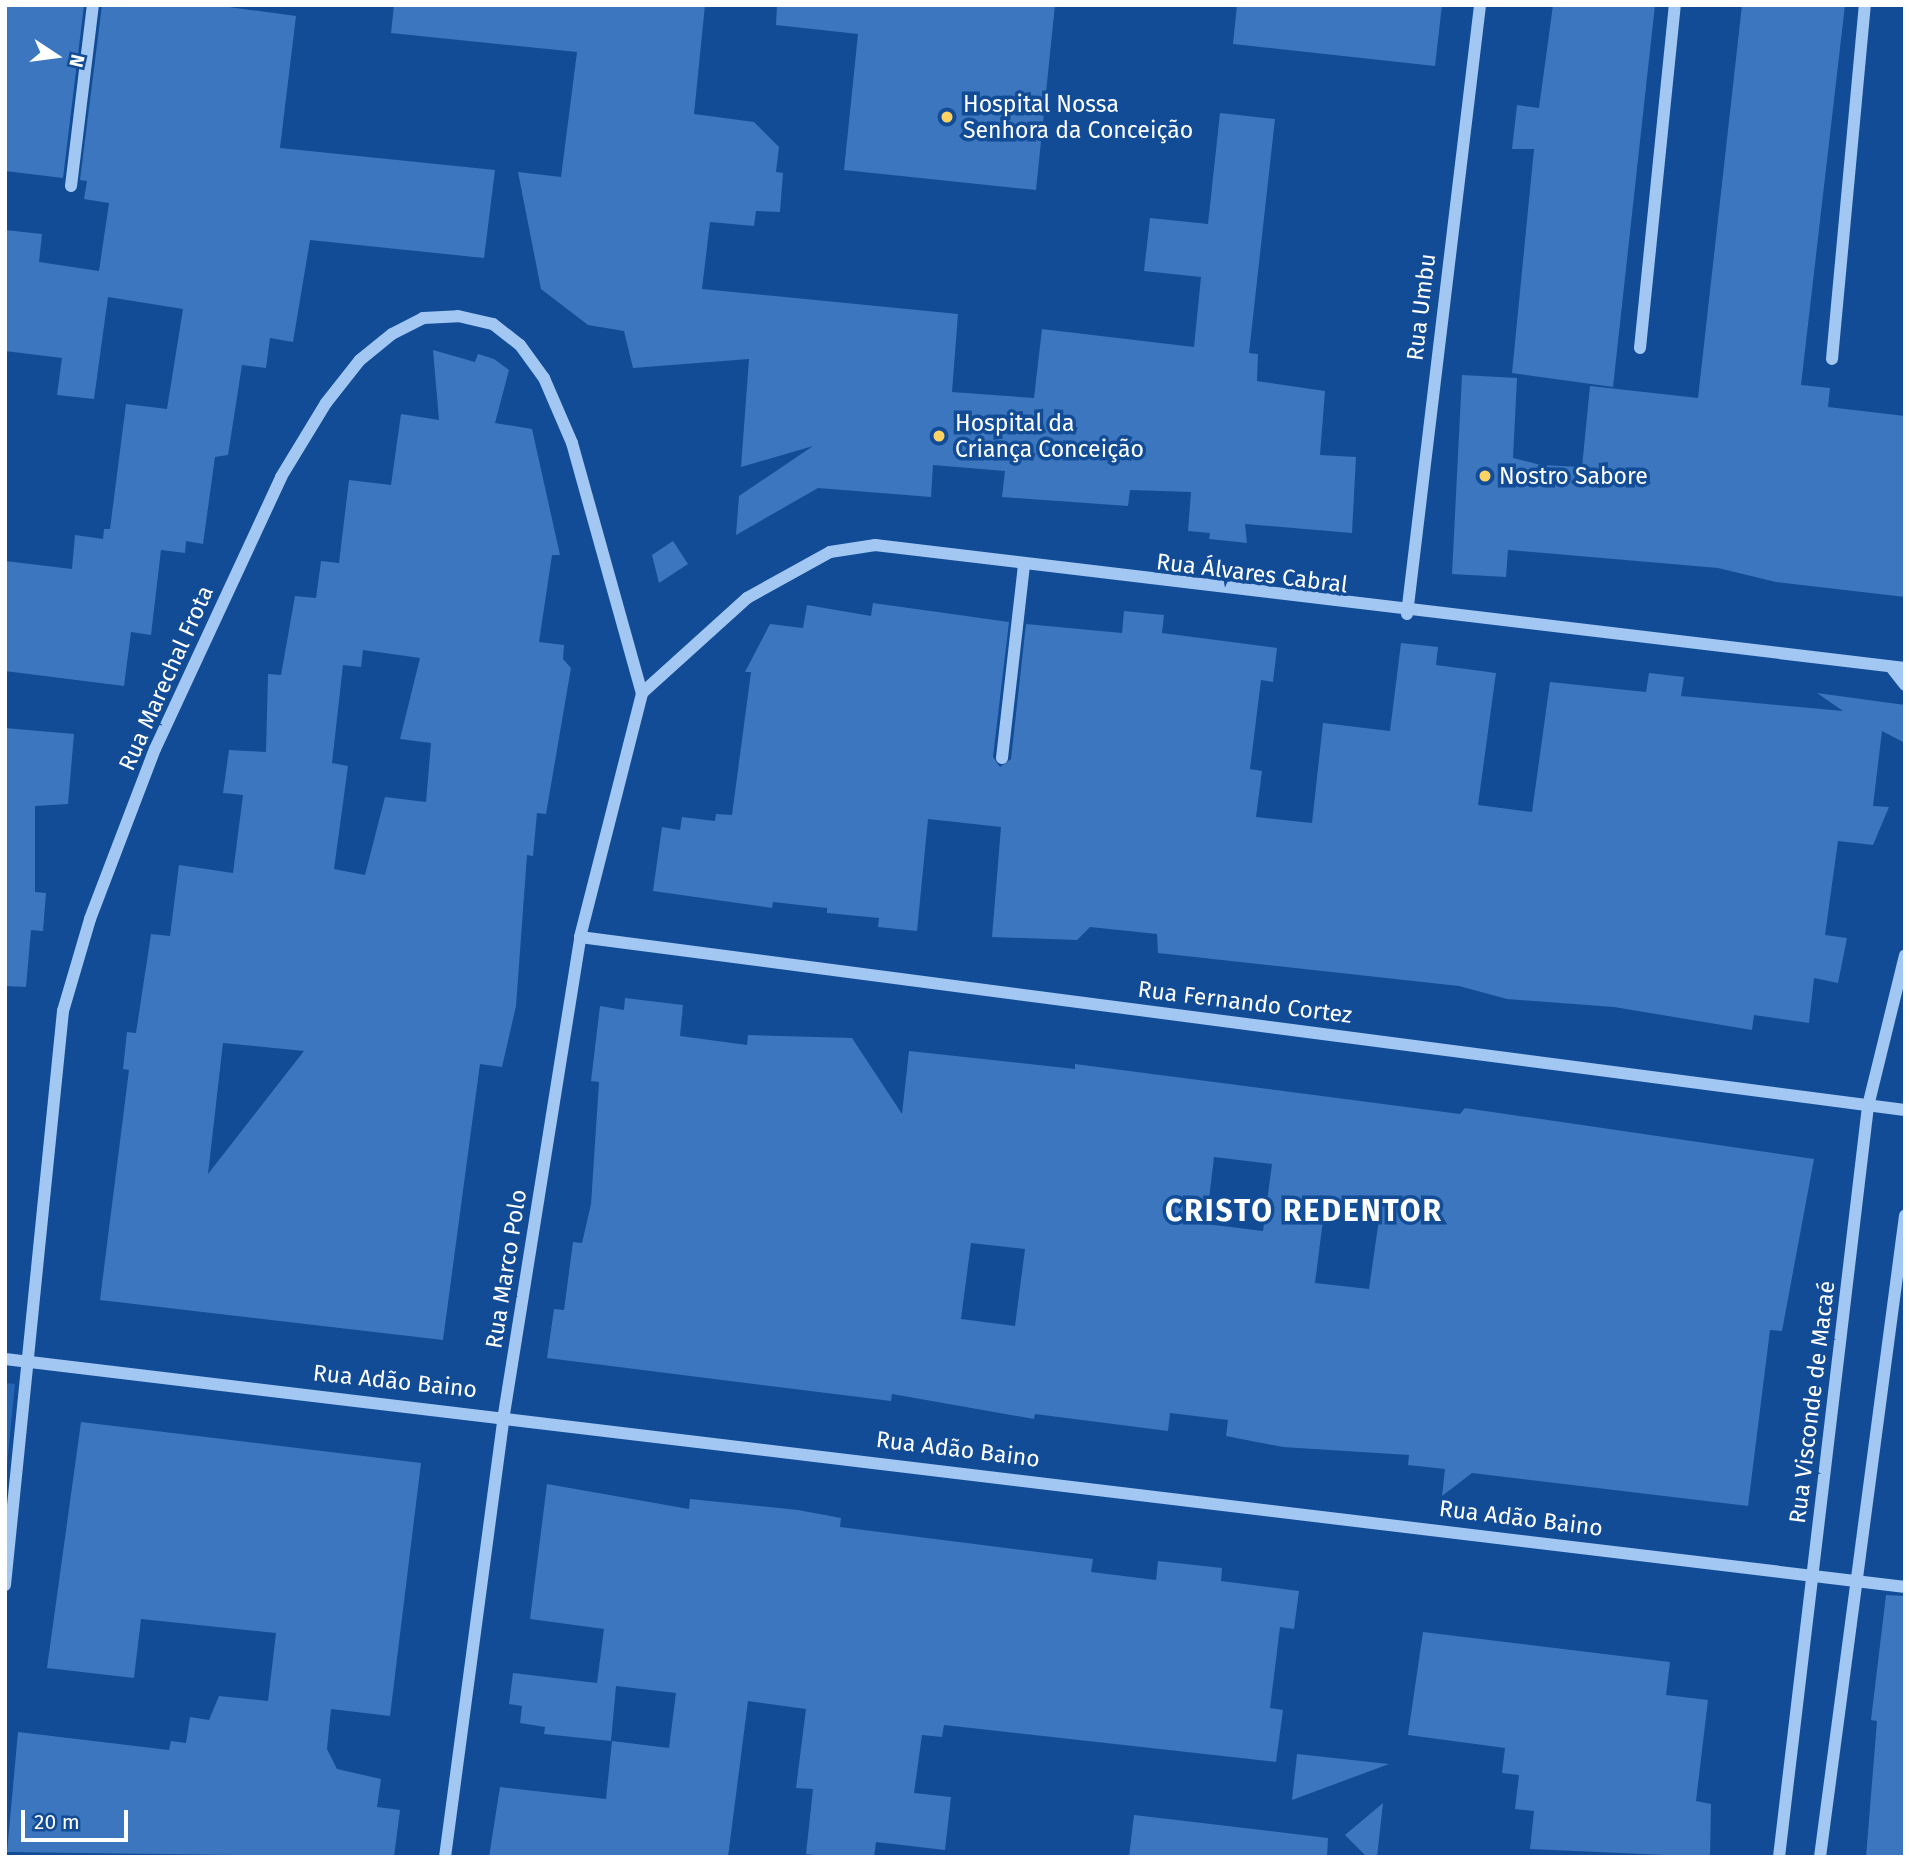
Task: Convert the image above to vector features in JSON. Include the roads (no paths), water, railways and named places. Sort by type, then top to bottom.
[{"type":"street","points":[[71,186],[93,5]]},
{"type":"street","name":"Rua Umbu","points":[[1407,614],[1480,5]]},
{"type":"street","points":[[1640,348],[1675,5]]},
{"type":"street","points":[[1832,359],[1865,5]]},
{"type":"street","name":"Rua Marechal Frota","points":[[5,1585],[63,1011],[103,883],[155,749],[281,477],[326,404],[360,360],[392,334],[423,318],[458,316],[492,324],[520,345],[544,378],[572,443],[642,693]]},
{"type":"street","name":"Rua Álvares Cabral","points":[[642,693],[747,598],[831,552],[875,545],[1407,614],[1905,668]]},
{"type":"street","points":[[1002,758],[1024,565]]},
{"type":"street","points":[[1891,667],[1905,685]]},
{"type":"street","name":"Rua Marco Polo","points":[[445,1857],[504,1414],[580,937],[642,693]]},
{"type":"street","name":"Rua Fernando Cortez","points":[[580,937],[1905,1110]]},
{"type":"street","name":"Rua Visconde de Macaé","points":[[1779,1857],[1868,1106],[1905,955]]},
{"type":"street","points":[[1820,1857],[1905,1216]]},
{"type":"street","name":"Rua Adão Baino","points":[[5,1359],[504,1414],[1905,1587]]},
{"type":"place","name":"Hospital Nossa Senhora da Conceição","points":[[947,117]]},
{"type":"place","name":"Hospital da Criança Conceição","points":[[939,436]]},
{"type":"place","name":"Nostro Sabore","points":[[1485,476]]},
{"type":"district","name":"CRISTO REDENTOR","points":[[1304,1211]]}]
